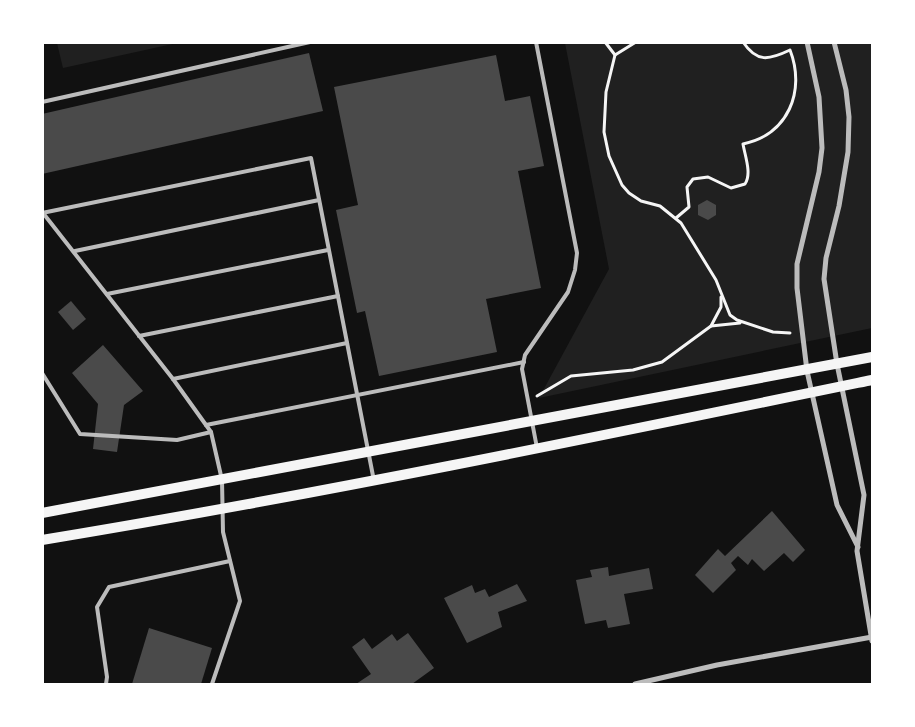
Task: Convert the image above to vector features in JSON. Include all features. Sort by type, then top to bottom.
[{"type":"main road","points":[[42,513],[532,420],[807,371],[872,357]]},
{"type":"main road","points":[[42,540],[223,510],[374,482],[872,380]]},
{"type":"street","points":[[807,42],[822,122],[819,172],[797,264],[797,296],[807,371],[837,505],[858,548]]},
{"type":"street","points":[[834,42],[846,90],[849,118],[848,152],[845,180],[831,235],[824,279],[837,364],[864,495],[858,548],[872,641]]},
{"type":"street","points":[[635,684],[717,665],[872,637]]},
{"type":"lane","points":[[42,102],[310,42]]},
{"type":"lane","points":[[536,42],[576,252],[575,270],[568,292],[524,362],[522,369],[537,449]]},
{"type":"lane","points":[[212,684],[240,601],[223,532],[222,480],[212,432],[108,294],[43,213],[311,158],[374,482]]},
{"type":"lane","points":[[75,252],[319,200]]},
{"type":"lane","points":[[108,294],[328,250]]},
{"type":"lane","points":[[139,336],[338,296]]},
{"type":"lane","points":[[173,379],[347,343]]},
{"type":"lane","points":[[206,425],[524,362]]},
{"type":"lane","points":[[42,373],[80,434],[177,440],[212,432]]},
{"type":"lane","points":[[106,684],[107,677],[97,607],[109,587],[230,561]]},
{"type":"path","points":[[605,42],[615,55]]},
{"type":"path","points":[[636,42],[615,55],[606,92],[604,132],[609,156],[622,184],[630,193],[648,204],[660,206],[676,218],[689,234],[720,291],[730,314],[743,322],[780,334],[790,333]]},
{"type":"path","points":[[676,218],[689,207],[687,187],[693,179],[708,177],[731,188],[745,184],[748,179],[748,170],[743,144],[769,136],[783,123],[791,102],[797,79],[796,67],[790,50],[777,57],[761,58],[751,54],[743,42]]},
{"type":"path","points":[[529,402],[547,388],[571,376],[626,371],[662,362],[710,326],[721,308],[720,291]]},
{"type":"path","points":[[710,326],[743,322]]},
{"type":"shaded area","points":[[57,42],[177,43],[63,68]]},
{"type":"shaded area","points":[[565,43],[872,43],[872,328],[539,398],[609,269]]},
{"type":"building","points":[[309,53],[323,111],[42,174],[42,114]]},
{"type":"building","points":[[496,55],[505,101],[530,96],[544,166],[518,171],[541,288],[486,299],[497,352],[379,376],[365,311],[357,313],[336,210],[358,205],[334,87]]},
{"type":"building","points":[[707,200],[716,205],[716,215],[708,220],[698,215],[698,205]]},
{"type":"building","points":[[71,301],[86,319],[73,330],[58,312]]},
{"type":"building","points":[[103,345],[143,391],[124,405],[117,452],[93,449],[98,404],[72,373]]},
{"type":"building","points":[[772,511],[805,550],[793,562],[784,553],[764,571],[752,559],[748,565],[738,556],[731,563],[736,570],[713,593],[695,575],[718,549],[725,556]]},
{"type":"building","points":[[608,567],[609,576],[649,568],[653,589],[624,594],[630,624],[608,628],[606,620],[585,624],[576,580],[592,577],[590,570]]},
{"type":"building","points":[[517,584],[527,601],[498,612],[502,627],[467,643],[444,598],[472,585],[475,593],[485,589],[489,597]]},
{"type":"building","points":[[149,628],[212,648],[201,684],[132,684]]},
{"type":"building","points":[[408,633],[434,668],[412,684],[356,684],[371,674],[352,647],[364,638],[372,649],[392,634],[397,641]]}]
